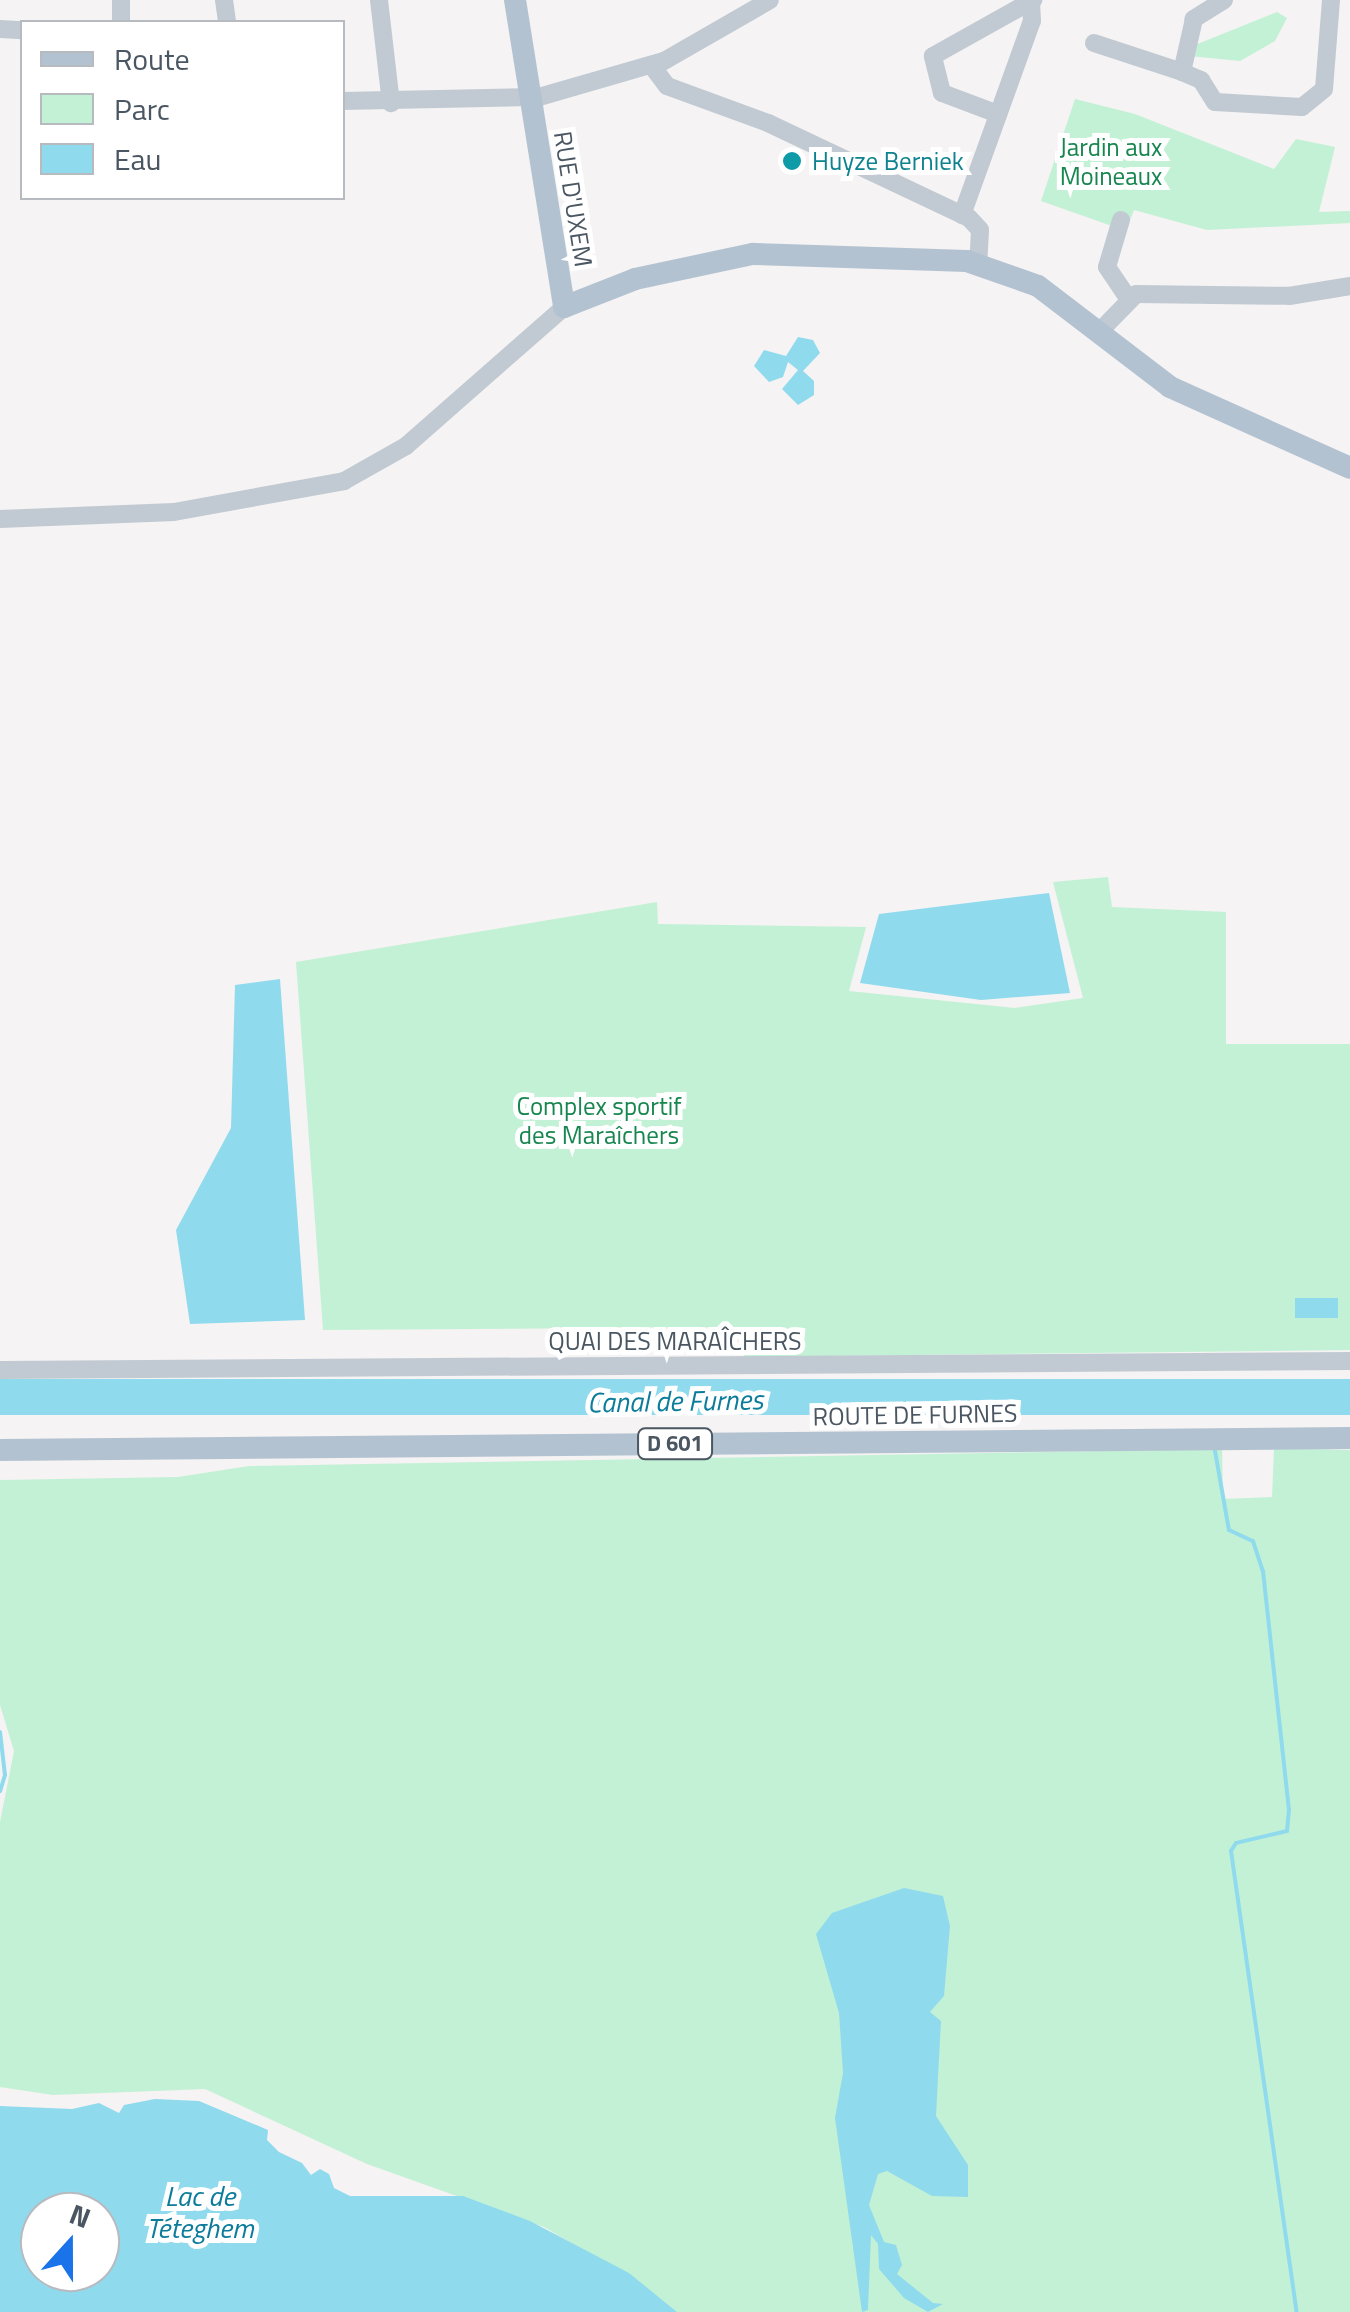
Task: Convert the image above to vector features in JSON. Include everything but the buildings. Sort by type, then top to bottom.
[{"type":"main road","name":"RUE D'UXEM","points":[[515,0],[564,307]]},
{"type":"main road","points":[[564,307],[635,279],[753,254],[978,263],[1030,282],[1170,387],[1350,468]]},
{"type":"main road","name":"ROUTE DE FURNES","points":[[0,1450],[1350,1438]]},
{"type":"street","points":[[379,0],[391,102]]},
{"type":"street","points":[[733,0],[740,19]]},
{"type":"street","points":[[345,101],[530,99],[652,66],[770,0]]},
{"type":"street","points":[[962,214],[1034,18],[1032,0],[933,58],[942,93],[998,114]]},
{"type":"street","points":[[1182,72],[1190,31],[1199,14],[1224,0]]},
{"type":"street","points":[[1094,44],[1201,80],[1215,102],[1310,105],[1324,88],[1331,0]]},
{"type":"street","points":[[652,66],[666,86],[768,123],[962,214],[980,230],[978,263]]},
{"type":"street","points":[[1122,220],[1107,267],[1127,298]]},
{"type":"street","points":[[1098,334],[1127,298],[1146,292],[1289,296],[1350,286]]},
{"type":"street","points":[[0,519],[201,508],[352,478],[406,446],[564,307]]},
{"type":"street","name":"QUAI DES MARAÎCHERS","points":[[0,1370],[1350,1361]]},
{"type":"green space","points":[[1277,12],[1287,18],[1275,41],[1240,61],[1189,56],[1195,45]]},
{"type":"green space","name":"Jardin aux Moineaux","points":[[1075,99],[1135,114],[1274,169],[1296,139],[1335,147],[1319,212],[1350,211],[1350,223],[1207,230],[1134,210],[1126,231],[1041,201]]},
{"type":"green space","name":"Complex sportif des Maraîchers","points":[[1108,877],[1112,907],[1226,912],[1226,1044],[1350,1044],[1350,1350],[744,1357],[743,1327],[323,1330],[296,962],[657,902],[658,924],[866,927],[849,991],[1015,1008],[1083,998],[1053,882]]},
{"type":"green space","points":[[1274,1448],[1350,1450],[1350,2312],[663,2312],[609,2265],[544,2227],[367,2164],[205,2089],[53,2095],[0,2087],[0,1822],[14,1751],[0,1705],[0,1480],[178,1477],[249,1466],[1222,1449],[1223,1499],[1272,1497]]},
{"type":"water","points":[[798,337],[813,340],[820,353],[803,371],[814,381],[814,395],[798,405],[782,389],[798,370],[788,362],[783,377],[769,382],[754,366],[764,350],[786,356]]},
{"type":"water","points":[[1049,893],[1070,993],[981,1000],[860,983],[879,914]]},
{"type":"water","points":[[280,979],[305,1320],[190,1324],[176,1230],[231,1128],[235,985]]},
{"type":"water","points":[[1295,1298],[1338,1298],[1338,1318],[1295,1318]]},
{"type":"water","name":"Canal de Furnes","points":[[0,1379],[1350,1379],[1350,1415],[0,1415]]},
{"type":"water","points":[[904,1888],[943,1896],[950,1926],[944,1996],[930,2012],[941,2021],[936,2116],[968,2165],[968,2197],[932,2196],[887,2171],[878,2174],[869,2205],[884,2242],[896,2245],[902,2265],[897,2274],[933,2303],[943,2304],[928,2312],[904,2298],[879,2269],[878,2244],[871,2235],[868,2310],[862,2312],[835,2118],[843,2073],[839,2013],[816,1934],[832,1913]]},
{"type":"water","name":"Lac de Téteghem","points":[[155,2099],[199,2101],[268,2130],[267,2140],[279,2152],[302,2163],[311,2175],[320,2169],[329,2174],[334,2188],[350,2196],[463,2196],[530,2221],[629,2273],[677,2312],[0,2312],[0,2106],[72,2109],[99,2103],[119,2113],[124,2105]]},
{"type":"waterway","points":[[1215,1451],[1229,1530],[1253,1541],[1263,1571],[1289,1809],[1287,1831],[1236,1843],[1231,1851],[1297,2312]]},
{"type":"waterway","points":[[0,1732],[5,1775],[0,1791]]},
{"type":"place","name":"Huyze Berniek","points":[[792,161]]}]
